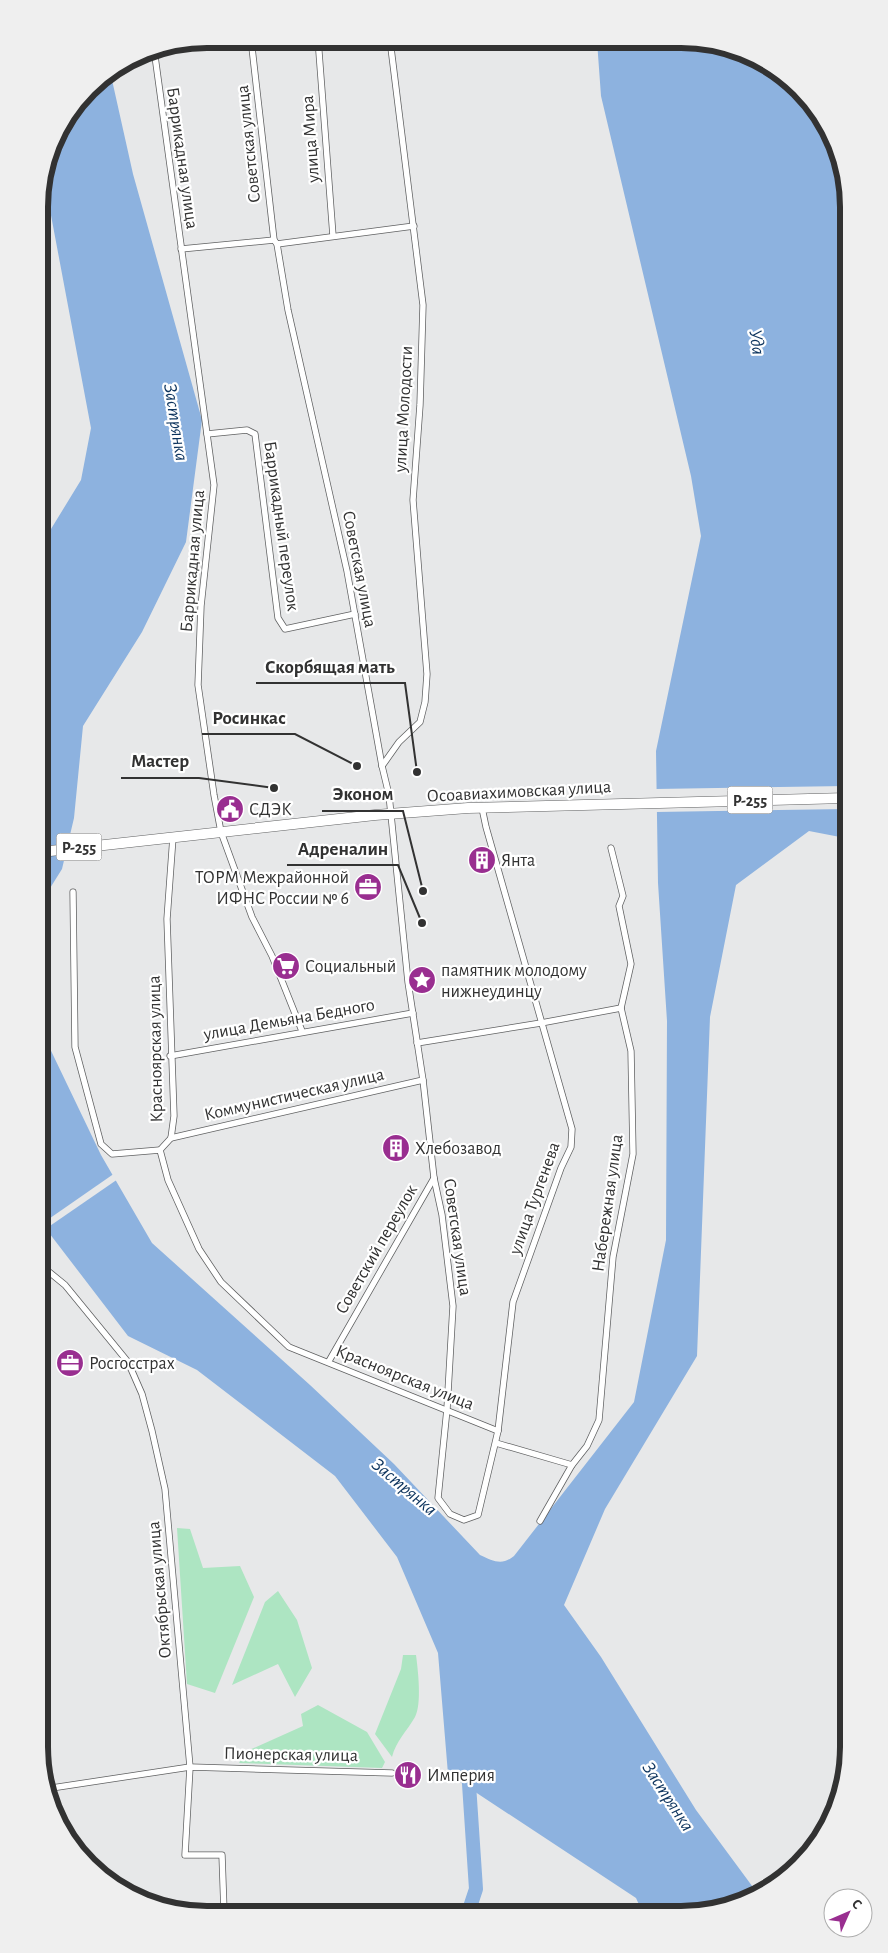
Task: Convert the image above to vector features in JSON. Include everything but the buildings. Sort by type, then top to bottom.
[{"type":"highway","name":"Осоавиахимовская улица","points":[[48,851],[117,842],[391,814],[482,808],[654,801],[840,798]]},
{"type":"street","name":"Советская улица","points":[[253,48],[275,242],[288,310],[347,571],[391,814],[413,1012],[434,1178],[442,1214],[453,1306],[447,1409],[438,1498],[450,1514],[464,1520],[478,1515]]},
{"type":"street","name":"улица Мира","points":[[319,48],[333,236]]},
{"type":"street","name":"улица Молодости","points":[[382,766],[398,742],[420,722],[425,702],[427,674],[413,500],[420,405],[423,305],[414,226],[405,175],[391,48]]},
{"type":"street","name":"Баррикадная улица","points":[[155,56],[214,486],[201,606],[198,685],[221,832],[252,917],[272,956],[302,1031]]},
{"type":"street","points":[[181,249],[275,242],[414,226]]},
{"type":"street","name":"Баррикадный переулок","points":[[207,434],[247,430],[255,434],[278,618],[285,629],[354,614]]},
{"type":"street","name":"улица Тургенева","points":[[478,1515],[498,1431],[512,1302],[561,1168],[571,1148],[572,1129],[482,808]]},
{"type":"street","name":"Красноярская улица","points":[[173,837],[167,919],[170,1056],[174,1116],[171,1138],[160,1150],[165,1174],[172,1192],[199,1249],[221,1282],[289,1347],[308,1356],[328,1361],[498,1431]]},
{"type":"street","name":"Набережная улица","points":[[540,1521],[572,1465],[587,1446],[599,1420],[613,1257],[632,1154],[631,1050],[622,1008],[631,964],[619,906],[623,896],[611,848]]},
{"type":"street","points":[[73,892],[75,1047],[101,1144],[112,1154],[160,1150]]},
{"type":"street","points":[[417,1043],[622,1008]]},
{"type":"street","name":"улица Демьяна Бедного","points":[[170,1056],[413,1012]]},
{"type":"street","name":"Коммунистическая улица","points":[[171,1138],[423,1080]]},
{"type":"street","name":"Советский переулок","points":[[328,1361],[434,1178]]},
{"type":"street","name":"Октябрьская улица","points":[[47,1271],[65,1285],[128,1362],[142,1394],[165,1489],[190,1767],[185,1855],[222,1855],[224,1906]]},
{"type":"street","points":[[496,1443],[572,1465]]},
{"type":"street","name":"Пионерская улица","points":[[53,1788],[190,1767],[392,1773]]},
{"type":"green space","points":[[177,1528],[190,1529],[203,1568],[240,1566],[254,1597],[215,1693],[187,1684]]},
{"type":"green space","points":[[278,1591],[297,1620],[312,1668],[295,1697],[278,1664],[232,1685],[265,1602]]},
{"type":"green space","points":[[403,1655],[416,1655],[419,1687],[418,1704],[415,1717],[399,1741],[392,1757],[375,1734],[401,1669]]},
{"type":"green space","points":[[318,1705],[367,1732],[385,1762],[382,1768],[239,1763],[247,1751],[303,1726],[301,1714]]},
{"type":"water","points":[[598,48],[703,49],[733,56],[752,64],[770,74],[786,87],[814,118],[824,136],[835,165],[839,185],[840,206],[840,837],[809,831],[736,885],[710,1017],[697,1356],[605,1509],[564,1605],[601,1657],[696,1810],[754,1888],[723,1900],[682,1906],[640,1906],[636,1898],[448,1774],[438,1653],[397,1557],[335,1476],[197,1370],[128,1336],[47,1231],[47,1043],[101,1155],[152,1243],[310,1385],[394,1464],[480,1555],[493,1561],[501,1562],[514,1556],[634,1402],[666,1240],[667,1021],[658,883],[656,751],[701,536],[691,476],[601,96]]},
{"type":"water","name":"Застрянка","points":[[112,79],[133,174],[202,420],[186,542],[142,632],[83,726],[74,818],[62,869],[48,892],[48,534],[81,480],[91,428],[48,196],[53,165],[64,136],[80,110]]},
{"type":"pier","points":[[840,786],[840,809],[656,812],[655,789]]},
{"type":"pier","points":[[115,1173],[118,1179],[47,1228],[47,1220]]},
{"type":"waterway","points":[[468,1769],[476,1889],[470,1906]]},
{"type":"place","name":"Росинкас","points":[[357,766]]},
{"type":"place","name":"Скорбящая мать","points":[[417,772]]},
{"type":"place","name":"Мастер","points":[[274,788]]},
{"type":"place","name":"СДЭК","points":[[230,809]]},
{"type":"place","name":"Янта","points":[[482,860]]},
{"type":"place","name":"ТОРМ Межрайонной ИФНС России № 6","points":[[368,887]]},
{"type":"place","name":"Эконом","points":[[423,891]]},
{"type":"place","name":"Адреналин","points":[[422,923]]},
{"type":"place","name":"Социальный","points":[[286,966]]},
{"type":"place","name":"памятник молодому нижнеудинцу","points":[[422,980]]},
{"type":"place","name":"Хлебозавод","points":[[396,1148]]},
{"type":"place","name":"Росгосстрах","points":[[70,1363]]},
{"type":"place","name":"Империя","points":[[408,1775]]},
{"type":"water label","name":"Уда","points":[[758,342]]}]
